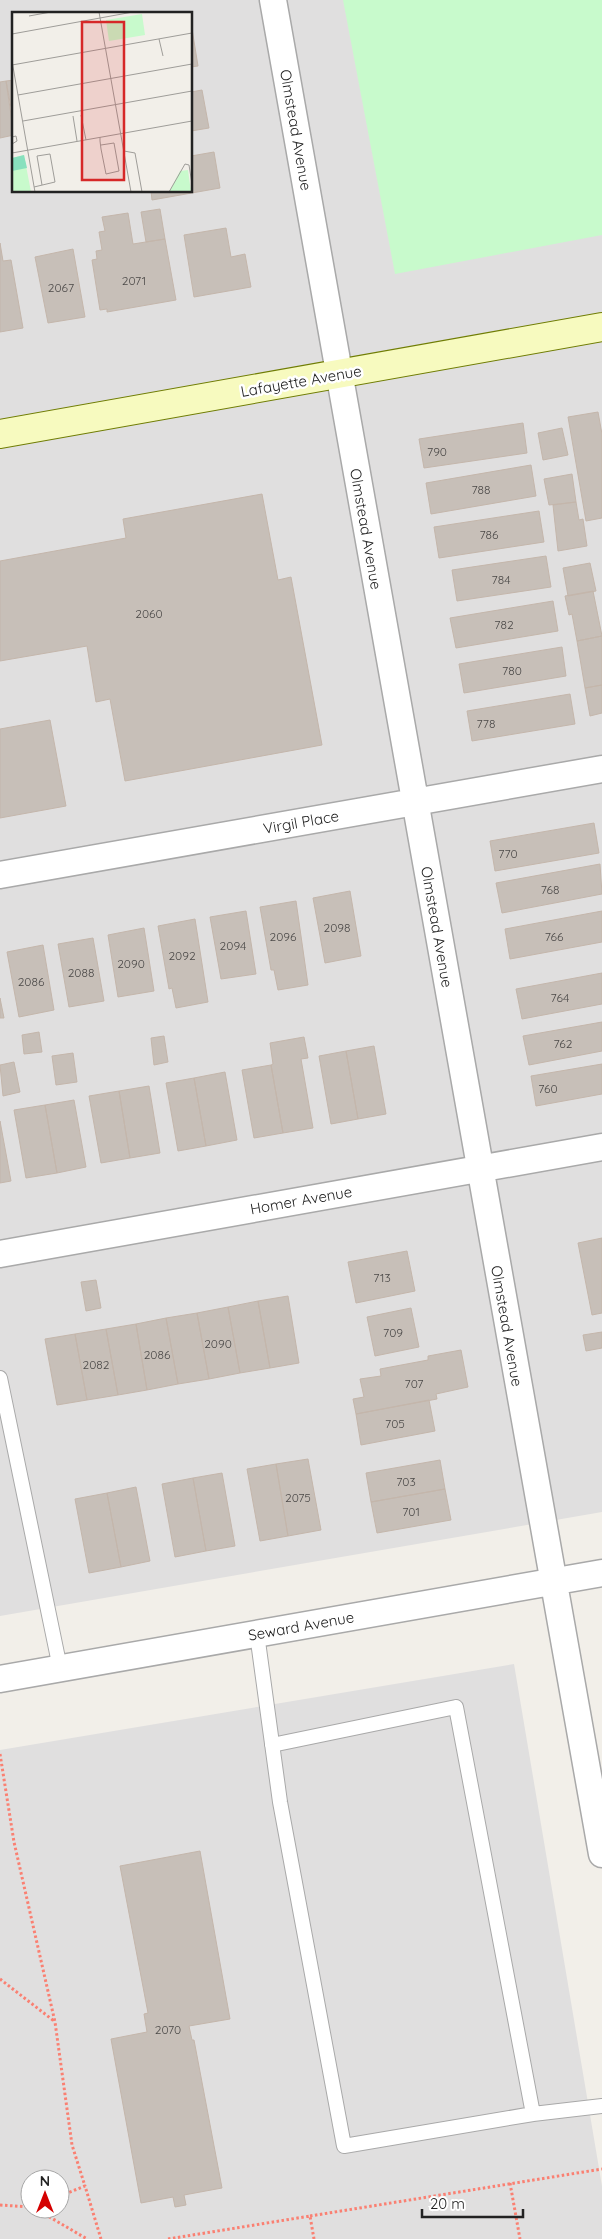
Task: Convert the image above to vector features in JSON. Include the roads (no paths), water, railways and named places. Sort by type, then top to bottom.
[{"type":"street","name":"Olmstead Avenue","points":[[273,0],[479,1169],[553,1581],[599,1819],[602,1854]]},
{"type":"street","name":"Lafayette Avenue","points":[[0,434],[602,328]]},
{"type":"street","name":"Virgil Place","points":[[0,875],[602,769]]},
{"type":"street","name":"Homer Avenue","points":[[0,1254],[602,1147]]},
{"type":"street","name":"Seward Avenue","points":[[0,1679],[602,1573]]},
{"type":"lane","points":[[0,1378],[60,1668]]},
{"type":"lane","points":[[257,1634],[280,1802],[344,2146],[533,2114],[602,2106]]},
{"type":"lane","points":[[272,1745],[456,1707],[533,2114]]}]
